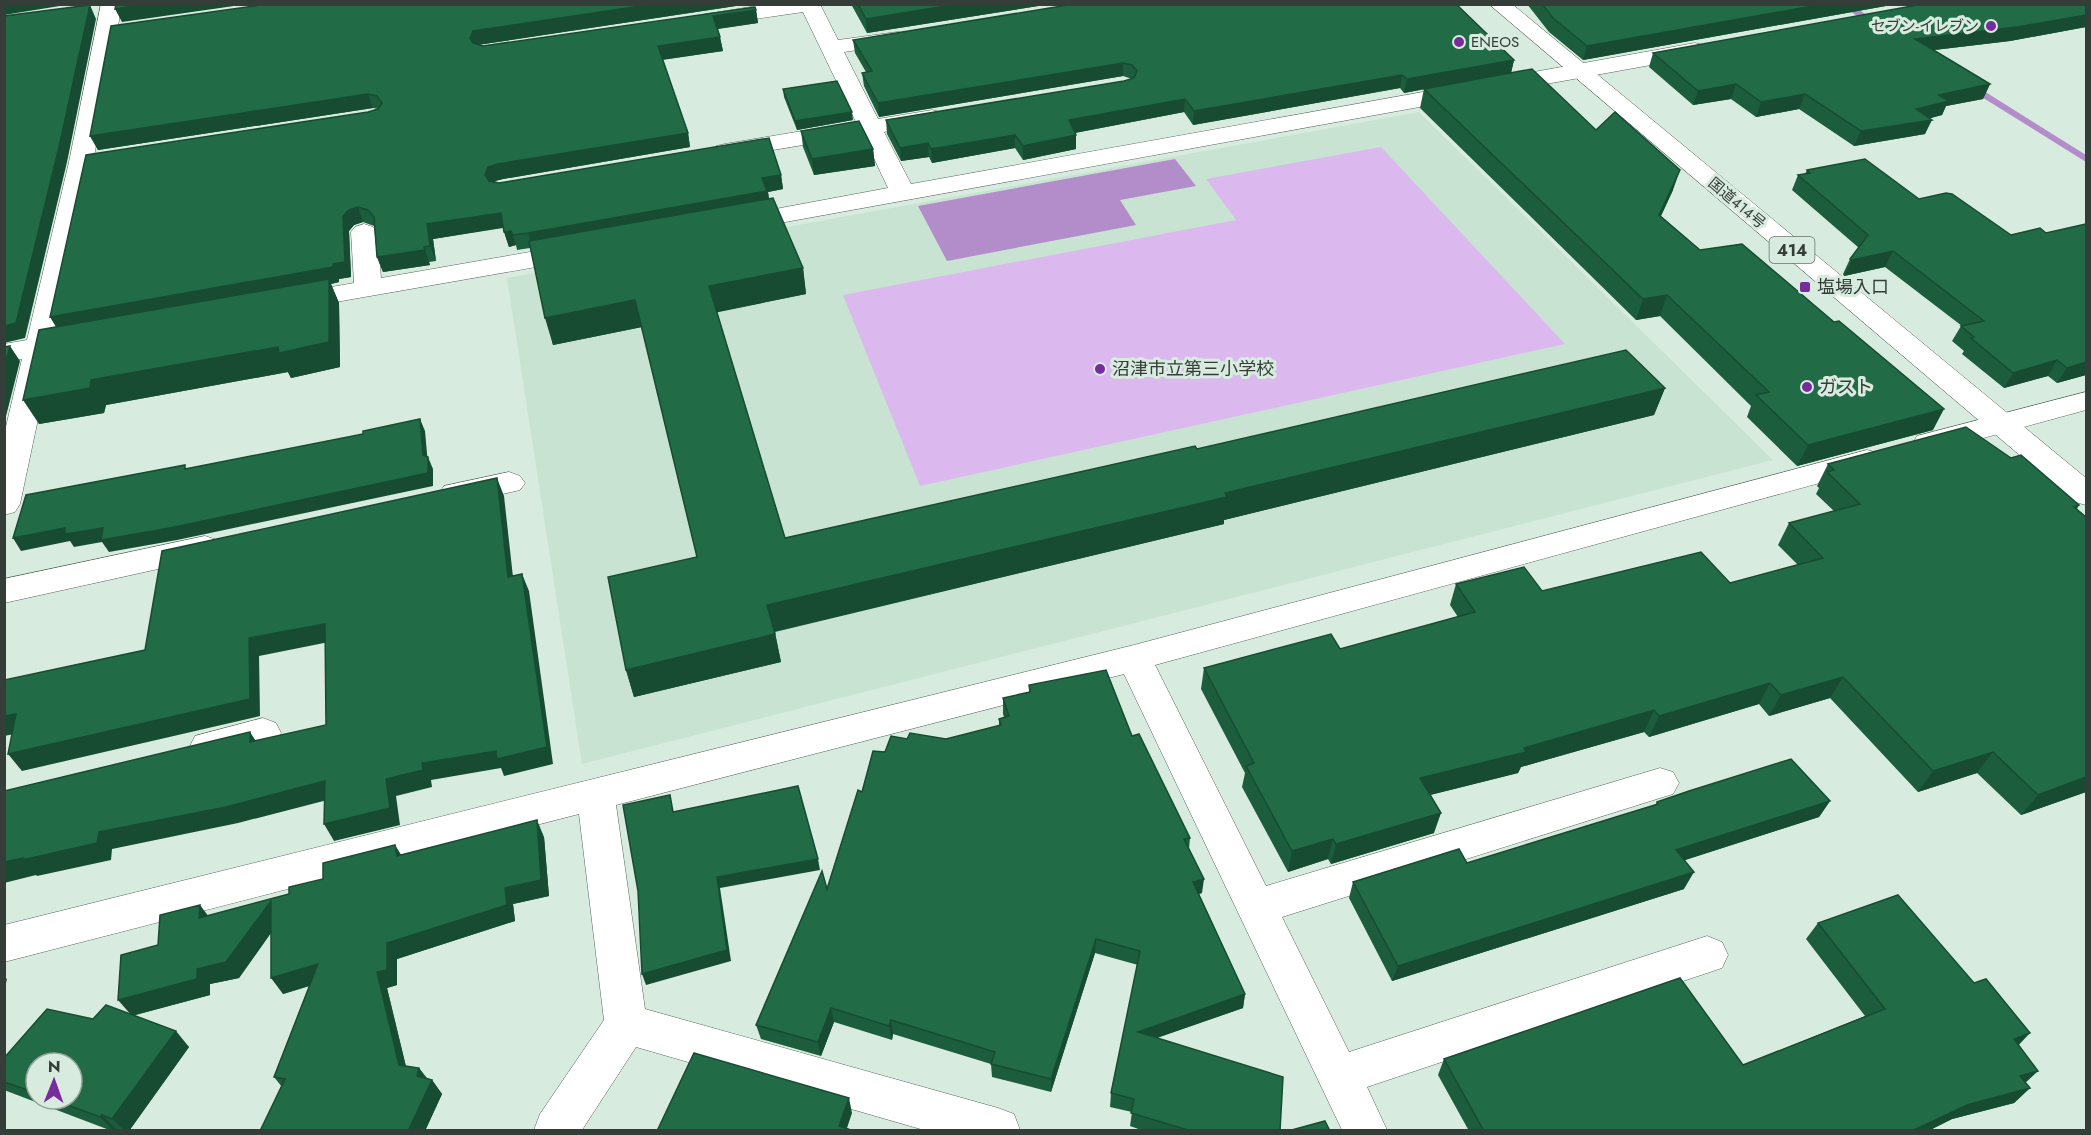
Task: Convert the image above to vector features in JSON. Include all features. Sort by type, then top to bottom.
[{"type":"main road","name":"国道414号","points":[[1499,4],[2086,494]]},
{"type":"main road","points":[[694,21],[809,5],[903,193]]},
{"type":"main road","points":[[4,504],[39,347],[93,160],[119,32],[104,8]]},
{"type":"main road","points":[[830,48],[913,35]]},
{"type":"main road","points":[[717,226],[1718,45]]},
{"type":"main road","points":[[704,155],[950,114]]},
{"type":"main road","points":[[364,232],[368,288]]},
{"type":"main road","points":[[262,307],[600,247]]},
{"type":"main road","points":[[4,353],[110,334]]},
{"type":"main road","points":[[4,944],[1134,658],[2086,401]]},
{"type":"main road","points":[[427,500],[509,483]]},
{"type":"main road","points":[[4,591],[239,540]]},
{"type":"main road","points":[[1134,658],[1365,1131]]},
{"type":"main road","points":[[173,754],[263,733]]},
{"type":"main road","points":[[1256,907],[1660,783]]},
{"type":"main road","points":[[556,1131],[626,1024],[595,793]]},
{"type":"main road","points":[[1339,1076],[1707,955]]},
{"type":"main road","points":[[626,1024],[998,1131]]},
{"type":"shaded area","name":"沼津市立第三小学校","points":[[1419,112],[1773,460],[582,764],[507,278]]},
{"type":"shaded area","points":[[1381,147],[1565,344],[920,486],[843,295],[1236,220],[1206,179]]},
{"type":"shaded area","points":[[1175,159],[1196,186],[1120,200],[1136,225],[947,261],[918,206]]},
{"type":"building","points":[[116,4],[145,4],[115,9]]},
{"type":"building","points":[[269,4],[654,4],[473,31],[470,38],[473,43],[483,46],[755,7],[756,10],[713,16],[720,37],[658,46],[688,133],[498,164],[488,167],[485,175],[489,181],[499,183],[769,138],[781,175],[762,178],[767,191],[528,233],[513,235],[511,231],[504,232],[501,213],[427,224],[430,246],[424,247],[425,250],[377,257],[374,217],[368,210],[358,207],[349,210],[343,216],[345,262],[333,264],[333,267],[50,317],[86,155],[378,109],[382,103],[377,96],[368,94],[90,136],[111,26]]},
{"type":"building","points":[[858,4],[958,4],[866,19]]},
{"type":"building","points":[[1074,4],[1456,4],[1514,60],[1407,79],[1402,75],[1194,111],[1185,99],[1069,120],[1076,135],[1023,146],[1015,135],[931,149],[928,143],[900,148],[886,120],[1124,81],[1134,78],[1137,71],[1132,65],[1123,63],[878,103],[862,73],[872,71],[853,40]]},
{"type":"building","points":[[1542,4],[1824,4],[1587,46],[1553,18]]},
{"type":"building","points":[[1923,4],[2086,4],[2086,15],[2017,27],[1915,39],[1990,84],[1939,95],[1949,101],[1916,109],[1932,120],[1861,131],[1805,94],[1761,102],[1736,84],[1698,91],[1653,53]]},
{"type":"building","points":[[90,5],[59,147],[16,323],[4,326],[4,16]]},
{"type":"building","points":[[1532,69],[1596,130],[1615,112],[1680,170],[1659,215],[1700,250],[1742,244],[1834,322],[1839,321],[1944,409],[1808,445],[1756,395],[1769,392],[1667,295],[1643,299],[1424,89]]},
{"type":"building","points":[[837,81],[852,112],[795,121],[783,89]]},
{"type":"building","points":[[859,121],[873,149],[812,159],[801,131]]},
{"type":"building","points":[[1865,159],[1919,199],[1946,193],[1952,194],[2011,235],[2040,228],[2046,233],[2086,224],[2086,362],[2067,368],[2057,360],[2013,373],[1971,338],[1974,337],[1961,326],[1984,321],[1893,251],[1850,259],[1868,235],[1798,175],[1810,173],[1807,170]]},
{"type":"building","points":[[773,198],[803,268],[709,286],[785,538],[1195,446],[1197,449],[1626,350],[1665,388],[1225,493],[1227,497],[767,605],[775,634],[626,670],[608,577],[697,557],[635,300],[545,318],[529,241]]},
{"type":"building","points":[[329,279],[329,342],[279,353],[278,347],[91,380],[90,388],[23,400],[39,330]]},
{"type":"building","points":[[10,346],[4,369],[4,347]]},
{"type":"building","points":[[420,419],[423,455],[428,457],[428,473],[170,528],[101,540],[103,528],[65,534],[65,528],[13,538],[26,495],[185,465],[185,469],[363,434],[363,431]]},
{"type":"building","points":[[1966,427],[2011,458],[2021,455],[2079,505],[2074,507],[2086,517],[2086,777],[2038,795],[1993,752],[1933,771],[1843,677],[1781,695],[1770,683],[1659,716],[1654,710],[1524,748],[1526,752],[1420,778],[1441,813],[1336,844],[1333,839],[1292,851],[1246,766],[1254,763],[1204,668],[1331,634],[1340,649],[1475,612],[1456,584],[1524,567],[1542,591],[1701,552],[1730,583],[1823,558],[1789,523],[1860,504],[1827,472],[1834,470],[1828,464]]},
{"type":"building","points":[[497,478],[508,577],[522,574],[547,747],[497,759],[496,751],[422,763],[423,770],[386,779],[390,808],[324,824],[325,781],[226,807],[99,832],[97,843],[4,862],[4,791],[250,732],[250,742],[326,725],[325,624],[249,638],[250,699],[8,754],[16,714],[4,716],[4,680],[145,650],[162,551]]},
{"type":"building","points":[[1106,670],[1132,736],[1139,734],[1190,838],[1184,839],[1204,879],[1193,882],[1245,994],[1138,1032],[1283,1077],[1280,1131],[1191,1131],[1131,1113],[1134,1099],[1111,1093],[1140,951],[1096,939],[1051,1079],[991,1064],[995,1052],[891,1020],[889,1026],[831,1008],[818,1042],[756,1025],[822,871],[827,889],[858,790],[862,792],[873,751],[885,752],[891,736],[907,739],[910,733],[946,739],[1001,725],[999,719],[1009,716],[1003,698],[1030,692],[1029,685]]},
{"type":"building","points":[[1791,759],[1830,801],[1676,850],[1694,872],[1398,966],[1353,882],[1459,849],[1467,863],[1658,804],[1657,802],[1689,791]]},
{"type":"building","points":[[798,786],[818,859],[717,877],[727,950],[642,974],[638,891],[623,805],[670,795],[673,812]]},
{"type":"building","points":[[537,820],[541,880],[505,888],[507,905],[387,943],[387,970],[377,972],[399,1065],[419,1068],[417,1076],[432,1080],[408,1131],[260,1131],[285,1079],[274,1077],[318,964],[271,978],[271,901],[226,962],[197,969],[197,979],[118,1000],[121,955],[158,945],[160,915],[200,905],[199,918],[289,894],[289,887],[323,879],[323,863],[395,845],[397,856]]},
{"type":"building","points":[[1898,895],[1974,983],[1986,979],[2030,1033],[2014,1039],[2038,1071],[2020,1076],[2030,1088],[1967,1105],[1912,1131],[1484,1131],[1444,1059],[1680,978],[1743,1065],[1885,1009],[1818,923]]},
{"type":"building","points":[[106,1005],[176,1031],[112,1119],[84,1111],[84,1051],[24,1051],[24,1089],[4,1082],[4,1058],[47,1009],[93,1019]]},
{"type":"building","points":[[694,1053],[849,1098],[839,1126],[854,1131],[657,1131]]},
{"type":"building","points":[[1325,1121],[1330,1131],[1288,1131]]},
{"type":"waterway","points":[[1844,4],[1877,26]]},
{"type":"waterway","points":[[1968,84],[2086,159]]},
{"type":"place","name":"セブン-イレブン","points":[[1991,26]]},
{"type":"place","name":"ENEOS","points":[[1459,42]]},
{"type":"place","name":"塩場入口","points":[[1805,287]]},
{"type":"place","name":"沼津市立第三小学校","points":[[1100,369]]},
{"type":"place","name":"ガスト","points":[[1807,387]]}]
